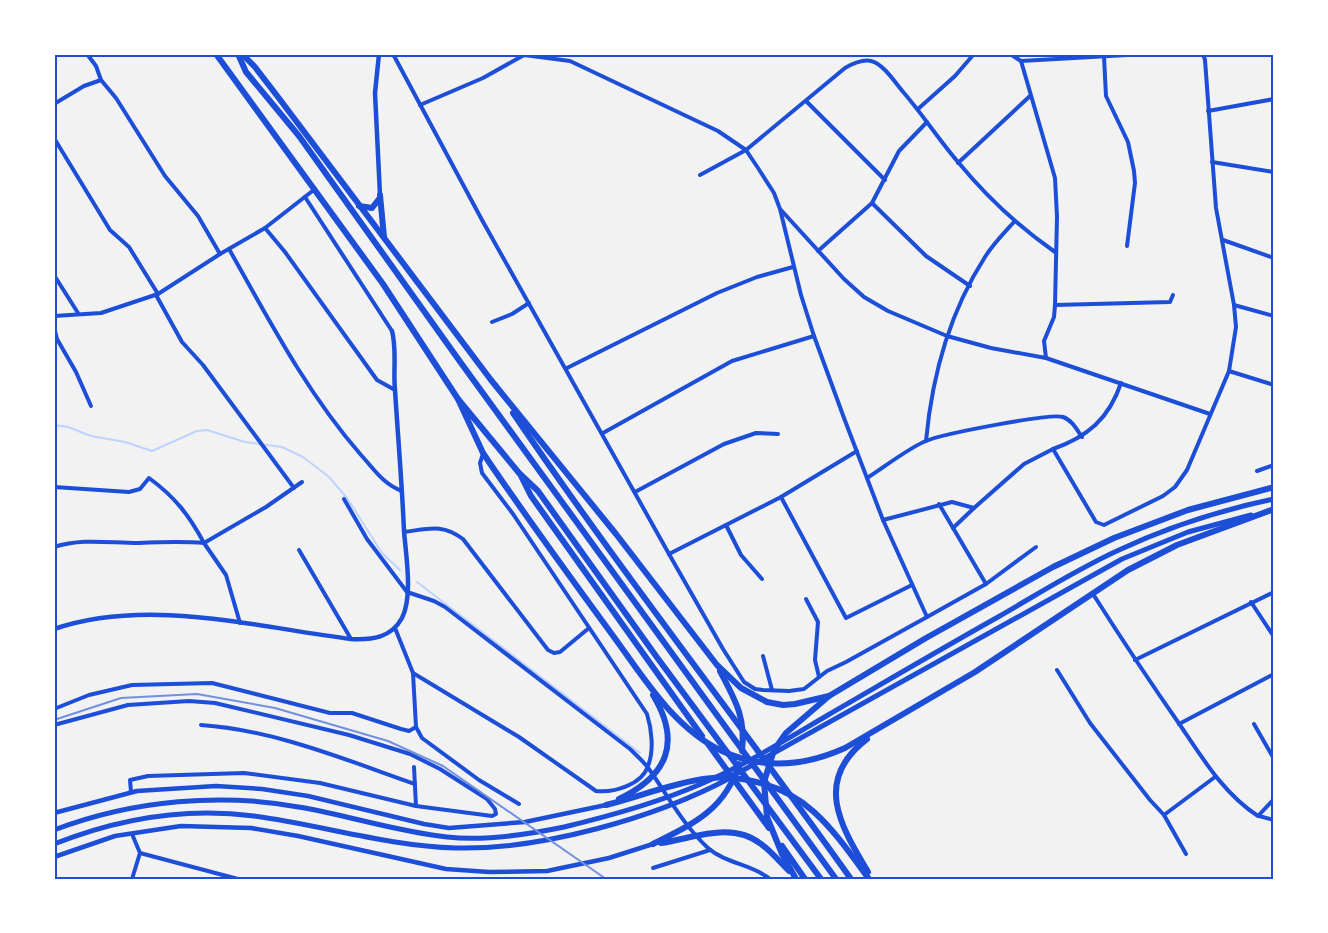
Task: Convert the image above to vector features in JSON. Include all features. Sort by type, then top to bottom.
[{"type":"highway","points":[[216,54],[383,284],[458,399],[519,473],[538,491],[656,656],[821,879]]},
{"type":"highway","points":[[240,54],[267,82],[491,380],[616,534],[717,665],[741,688],[767,702],[783,705],[795,704],[829,696]]},
{"type":"highway","points":[[240,54],[246,72],[299,136],[836,879]]},
{"type":"highway","points":[[359,206],[372,208],[378,202],[380,195]]},
{"type":"highway","points":[[380,195],[384,238]]},
{"type":"highway","points":[[491,380],[558,479],[851,879]]},
{"type":"highway","points":[[458,399],[483,453],[639,671],[676,716],[705,742],[722,751],[757,763],[786,764],[823,758],[845,748],[975,672],[1128,570],[1177,545],[1274,509]]},
{"type":"highway","points":[[519,473],[538,506],[805,879]]},
{"type":"highway","points":[[794,877],[767,817],[764,783],[774,750],[786,733],[829,696],[926,638],[1053,567],[1114,538],[1188,510],[1274,487]]},
{"type":"highway","points":[[653,844],[706,815],[730,787],[738,768],[742,754],[743,725],[740,710],[717,665]]},
{"type":"highway","points":[[606,805],[638,789],[650,780],[666,755],[669,742],[663,712],[639,671]]},
{"type":"highway","points":[[870,879],[840,821],[835,800],[836,785],[840,769],[854,748],[884,726]]},
{"type":"highway","points":[[606,805],[706,778],[730,777],[755,781],[787,794],[813,811],[836,835],[870,879]]},
{"type":"highway","points":[[653,844],[716,832],[735,832],[762,844],[794,877]]},
{"type":"main road","points":[[54,830],[130,808],[216,799],[260,801],[304,807],[411,832],[449,837],[487,838],[560,828],[602,817],[660,800],[703,783],[768,749],[1118,550],[1211,515],[1274,499]]},
{"type":"main road","points":[[54,844],[132,820],[215,813],[253,816],[408,843],[454,848],[491,848],[559,837],[630,820],[691,797],[764,759],[1122,559],[1188,532],[1274,509]]},
{"type":"street","points":[[87,54],[96,66],[101,80],[116,98],[165,176],[198,216],[220,254]]},
{"type":"street","points":[[379,54],[375,93],[380,195]]},
{"type":"street","points":[[393,54],[669,554],[744,682],[755,688],[772,690],[804,689],[837,665],[986,584],[1036,547]]},
{"type":"street","points":[[420,105],[483,78],[524,54],[570,61],[718,131],[746,150],[774,193],[814,336],[883,520],[927,617]]},
{"type":"street","points":[[918,109],[955,76],[974,54]]},
{"type":"street","points":[[1010,54],[1021,60],[1145,54]]},
{"type":"street","points":[[1053,449],[1096,522],[1104,525],[1163,496],[1175,487],[1186,470],[1229,371],[1236,327],[1216,208],[1203,54]]},
{"type":"street","points":[[1104,57],[1106,96],[1128,142],[1134,171],[1135,183],[1127,246]]},
{"type":"street","points":[[1021,60],[1055,178],[1057,217],[1055,305],[1054,317],[1044,340],[1046,358]]},
{"type":"street","points":[[700,175],[746,150],[845,68],[856,62],[872,61],[918,109],[958,163],[1014,222],[1055,252]]},
{"type":"street","points":[[54,104],[84,86],[101,80]]},
{"type":"street","points":[[958,163],[1030,95]]},
{"type":"street","points":[[1208,111],[1274,99]]},
{"type":"street","points":[[806,101],[885,180]]},
{"type":"street","points":[[818,251],[872,203],[899,151],[927,122]]},
{"type":"street","points":[[54,138],[110,230],[129,247],[182,342],[203,365],[294,488]]},
{"type":"street","points":[[1212,162],[1274,172]]},
{"type":"street","points":[[54,316],[101,313],[157,295],[265,228],[315,189]]},
{"type":"street","points":[[54,629],[96,618],[119,616],[186,616],[369,640],[380,637],[395,628],[406,607],[407,592],[403,491],[393,362],[396,345],[392,331],[305,197]]},
{"type":"street","points":[[872,203],[926,256],[970,286]]},
{"type":"street","points":[[780,209],[864,297],[888,311],[947,336],[982,346],[1046,358],[1210,414]]},
{"type":"street","points":[[926,441],[930,395],[947,336],[985,258],[1014,222]]},
{"type":"street","points":[[265,228],[285,252],[377,380],[395,390]]},
{"type":"street","points":[[1222,240],[1274,258]]},
{"type":"street","points":[[229,249],[327,414],[385,482],[403,491]]},
{"type":"street","points":[[567,368],[717,293],[757,277],[794,267]]},
{"type":"street","points":[[54,274],[78,313]]},
{"type":"street","points":[[1055,305],[1170,302],[1173,295]]},
{"type":"street","points":[[492,322],[512,314],[529,303]]},
{"type":"street","points":[[1234,305],[1274,316]]},
{"type":"street","points":[[54,327],[57,339],[76,372],[91,406]]},
{"type":"street","points":[[603,433],[732,361],[814,336]]},
{"type":"street","points":[[1229,371],[1274,385]]},
{"type":"street","points":[[953,528],[1024,464],[1082,437],[1110,408],[1120,383]]},
{"type":"street","points":[[867,478],[926,441],[1015,421],[1048,416],[1063,417],[1082,437]]},
{"type":"street","points":[[635,492],[724,444],[756,433],[778,434]]},
{"type":"street","points":[[669,554],[781,497],[857,451]]},
{"type":"street","points":[[413,673],[519,737],[596,791],[607,792],[621,789],[638,779],[648,767],[651,728],[647,714],[483,473],[480,463],[483,453]]},
{"type":"street","points":[[1257,471],[1274,465]]},
{"type":"street","points":[[54,487],[129,492],[140,489],[149,478],[189,516],[226,575],[241,624]]},
{"type":"street","points":[[54,547],[66,543],[93,541],[204,543],[302,483]]},
{"type":"street","points":[[781,497],[846,618],[912,585]]},
{"type":"street","points":[[344,499],[367,538],[407,592],[445,607],[630,749],[648,767],[692,832],[710,850],[735,863],[757,870],[770,879]]},
{"type":"street","points":[[883,520],[952,502],[974,508]]},
{"type":"street","points":[[939,504],[986,584]]},
{"type":"street","points":[[726,525],[741,555],[762,579]]},
{"type":"street","points":[[404,532],[440,528],[448,529],[463,539],[548,651],[560,652],[589,628]]},
{"type":"street","points":[[299,550],[351,639]]},
{"type":"street","points":[[1135,660],[1274,591]]},
{"type":"street","points":[[1093,594],[1215,777],[1234,798],[1258,816],[1274,820]]},
{"type":"street","points":[[806,599],[818,622],[815,660],[819,677]]},
{"type":"street","points":[[1251,602],[1274,637]]},
{"type":"street","points":[[395,628],[413,673],[416,727],[426,743],[479,780],[519,804]]},
{"type":"street","points":[[763,656],[772,690]]},
{"type":"street","points":[[1057,670],[1090,723],[1164,815],[1186,854]]},
{"type":"street","points":[[1179,724],[1274,674]]},
{"type":"street","points":[[54,709],[88,695],[132,685],[212,683],[330,713],[352,713],[409,731],[416,727]]},
{"type":"street","points":[[54,726],[128,705],[189,701],[215,703],[386,745],[410,754],[487,799],[495,809],[495,813],[492,816],[416,806],[320,783],[244,773],[132,778],[130,780],[131,792]]},
{"type":"street","points":[[1254,724],[1274,759]]},
{"type":"street","points":[[201,725],[241,730],[348,759],[415,784]]},
{"type":"street","points":[[414,767],[416,806]]},
{"type":"street","points":[[1164,815],[1215,777]]},
{"type":"street","points":[[473,790],[479,780]]},
{"type":"street","points":[[54,813],[131,792],[216,786],[262,789],[308,796],[424,825],[448,828],[525,822],[606,805]]},
{"type":"street","points":[[1258,816],[1274,799]]},
{"type":"street","points":[[54,857],[115,836],[181,826],[251,828],[298,836],[446,869],[489,872],[547,871],[609,858],[653,844]]},
{"type":"street","points":[[132,834],[140,853],[132,879]]},
{"type":"street","points":[[652,868],[710,850]]},
{"type":"street","points":[[140,853],[238,879]]},
{"type":"waterway","points":[[54,425],[152,451],[197,431],[207,430],[245,442],[282,447],[303,457],[329,477],[347,498],[382,553],[400,570]]},
{"type":"waterway","points":[[417,582],[640,753]]},
{"type":"railway","points":[[54,720],[121,698],[197,694],[275,708],[388,741],[443,766],[606,879]]}]
